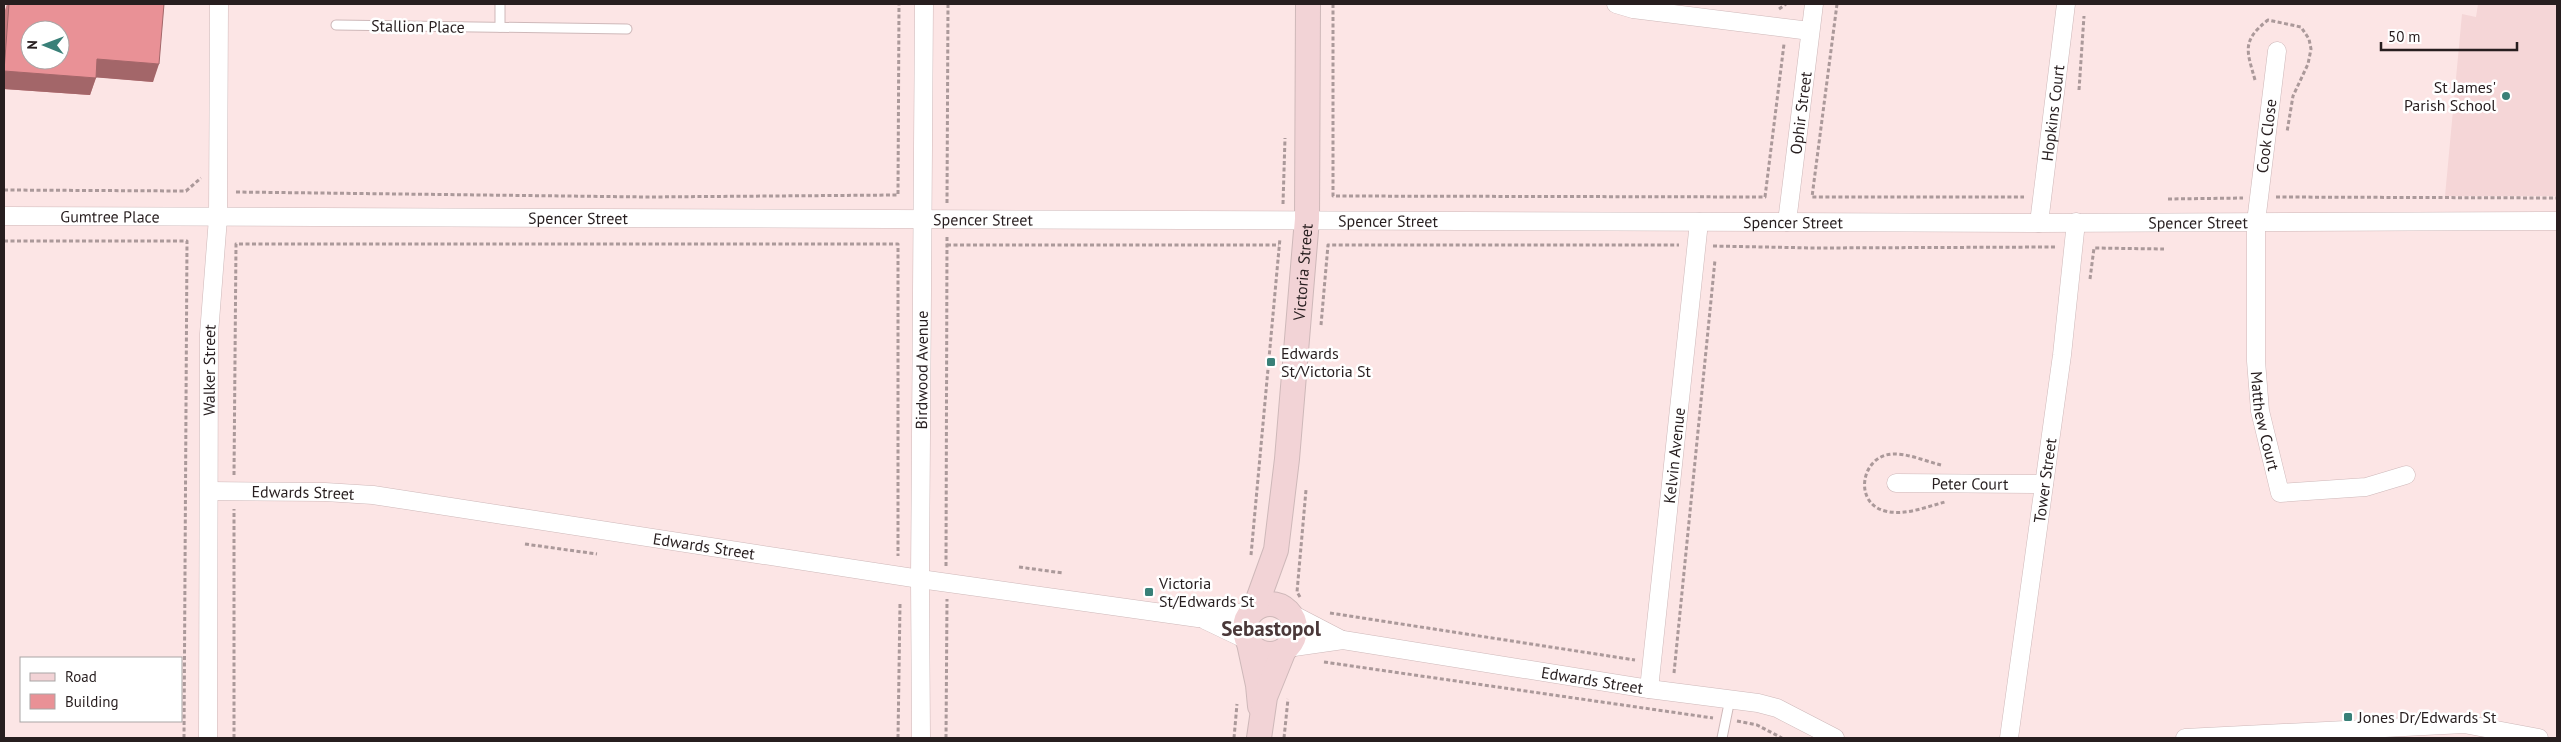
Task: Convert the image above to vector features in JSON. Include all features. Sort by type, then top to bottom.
[{"type":"street","name":"Walker Street","points":[[208,738],[209,334],[218,218],[219,4]]},
{"type":"street","name":"Birdwood Avenue","points":[[922,738],[920,579],[924,4]]},
{"type":"street","name":"Victoria Street","points":[[1294,603],[1279,564],[1278,540],[1307,219],[1308,4]]},
{"type":"street","points":[[1616,4],[1633,9],[1810,31]]},
{"type":"street","name":"Ophir Street","points":[[1787,222],[1814,4]]},
{"type":"street","name":"Hopkins Court","points":[[2039,223],[2066,4]]},
{"type":"street","name":"Cook Close","points":[[2256,222],[2277,51]]},
{"type":"street","name":"Gumtree Place","points":[[4,216],[218,218]]},
{"type":"street","name":"Spencer Street","points":[[218,218],[1307,219],[2039,223],[2557,221]]},
{"type":"street","name":"Kelvin Avenue","points":[[1649,690],[1699,222]]},
{"type":"street","name":"Tower Street","points":[[2009,738],[2062,355],[2076,222]]},
{"type":"street","name":"Matthew Court","points":[[2256,222],[2257,379],[2262,423],[2280,493],[2366,487],[2406,475]]},
{"type":"street","name":"Peter Court","points":[[1896,482],[2044,484]]},
{"type":"street","name":"Edwards Street","points":[[209,491],[326,492],[373,495],[920,579],[1198,618],[1216,618],[1254,609]]},
{"type":"street","name":"Victoria Street","points":[[1254,609],[1273,561],[1278,540]]},
{"type":"street","points":[[1273,603],[1294,603],[1295,631],[1267,692],[1260,728],[1258,686],[1244,626],[1254,609],[1273,603]]},
{"type":"street","name":"Edwards Street","points":[[1294,603],[1343,640]]},
{"type":"street","name":"Edwards Street","points":[[1198,618],[1248,642]]},
{"type":"street","name":"Edwards Street","points":[[1286,649],[1343,640],[1649,690],[1730,699],[1777,708],[1835,738]]},
{"type":"street","points":[[1248,642],[1257,651],[1265,654],[1273,654],[1286,649]]},
{"type":"street","points":[[2185,738],[2285,736],[2464,724],[2539,738]]},
{"type":"lane","points":[[500,4],[500,27]]},
{"type":"lane","name":"Stallion Place","points":[[336,25],[627,29]]},
{"type":"lane","points":[[1722,738],[1730,699]]},
{"type":"path","points":[[236,193],[647,197],[898,195],[899,4]]},
{"type":"path","points":[[946,738],[948,4]]},
{"type":"path","points":[[1333,4],[1333,196],[1765,197],[1790,4]]},
{"type":"path","points":[[1837,4],[1812,197],[2024,197]]},
{"type":"path","points":[[2079,90],[2084,13]]},
{"type":"path","points":[[2274,20],[2301,27],[2309,39],[2311,49],[2308,64],[2293,96],[2285,142]]},
{"type":"path","points":[[2276,197],[2277,188]]},
{"type":"path","points":[[4,190],[186,191]]},
{"type":"path","points":[[2168,199],[2258,197],[2557,198]]},
{"type":"path","points":[[4,241],[187,241],[184,738]]},
{"type":"path","points":[[234,738],[236,244],[898,244],[898,556]]},
{"type":"path","points":[[947,245],[1279,245],[1250,565]]},
{"type":"path","points":[[1328,245],[1814,248],[2055,247]]},
{"type":"path","points":[[1674,673],[1716,246]]},
{"type":"path","points":[[2094,248],[2164,249]]},
{"type":"path","points":[[1867,470],[1873,461],[1892,454],[1944,466]]},
{"type":"path","points":[[525,544],[597,554]]},
{"type":"path","points":[[1019,567],[1063,574]]},
{"type":"path","points":[[898,738],[900,604]]},
{"type":"path","points":[[1328,613],[1641,660]]},
{"type":"path","points":[[1317,661],[1650,710]]},
{"type":"path","points":[[1284,738],[1288,691]]},
{"type":"shaded area","name":"St James' Parish School","points":[[2478,4],[2557,4],[2557,196],[2445,196],[2462,14],[2476,17]]},
{"type":"building","points":[[9,4],[164,4],[159,64],[97,59],[96,78],[4,71]]},
{"type":"place","name":"St James' Parish School","points":[[2506,96]]},
{"type":"place","name":"Edwards St/Victoria St","points":[[1271,362]]},
{"type":"place","name":"Victoria St/Edwards St","points":[[1149,592]]},
{"type":"place","name":"Jones Dr/Edwards St","points":[[2348,717]]},
{"type":"district","name":"Sebastopol","points":[[1271,628]]}]
